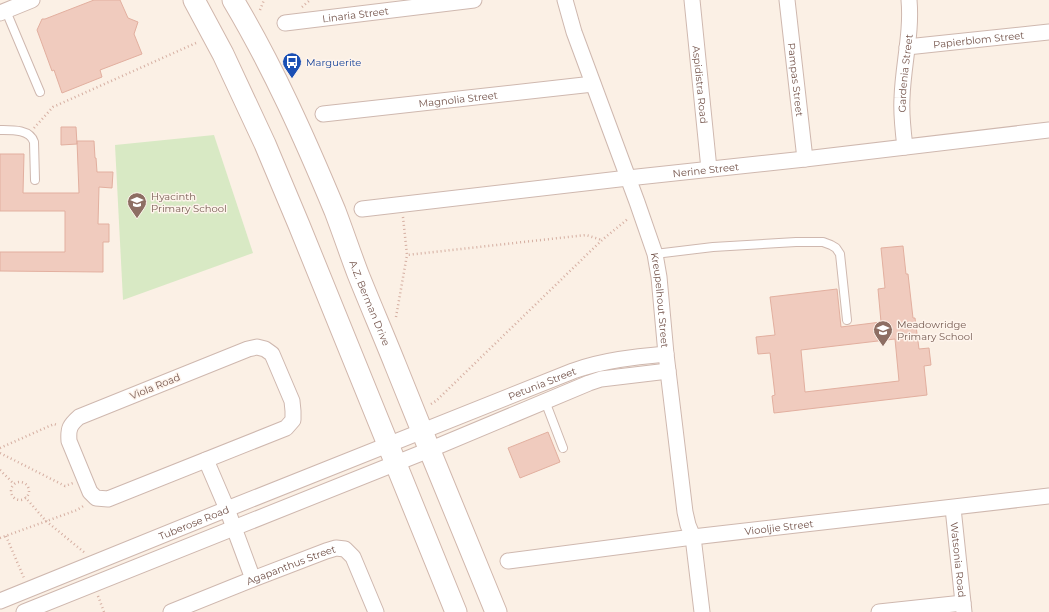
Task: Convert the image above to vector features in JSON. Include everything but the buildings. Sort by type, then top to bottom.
[{"type":"main road","points":[[194,0],[223,54],[265,144],[456,612]]},
{"type":"main road","name":"A.Z. Berman Drive","points":[[233,0],[245,19],[274,75],[307,144],[425,440],[496,612]]},
{"type":"street","points":[[3,12],[32,0]]},
{"type":"street","name":"Linaria Street","points":[[285,23],[474,0]]},
{"type":"street","name":"Kreupelhout Street","points":[[565,0],[574,32],[638,202],[655,254],[685,512],[693,537],[702,612]]},
{"type":"street","name":"Aspidistra Road","points":[[692,0],[709,169]]},
{"type":"street","name":"Pampas Street","points":[[786,0],[805,159]]},
{"type":"street","name":"Gardenia Street","points":[[905,147],[902,127],[902,97],[908,47],[909,0]]},
{"type":"street","name":"Papierblom Street","points":[[908,47],[1049,32]]},
{"type":"street","name":"Magnolia Street","points":[[323,114],[593,84]]},
{"type":"street","name":"Nerine Street","points":[[362,209],[1049,130]]},
{"type":"street","name":"Viola Road","points":[[257,347],[265,348],[272,354],[292,401],[293,420],[286,428],[206,460],[118,496],[108,499],[96,498],[90,492],[69,441],[68,432],[72,423],[79,417],[248,349],[257,347]]},
{"type":"street","name":"Petunia Street","points":[[425,440],[574,370],[612,360],[666,354]]},
{"type":"street","name":"Petunia Street","points":[[425,440],[545,401],[601,379],[668,371]]},
{"type":"street","points":[[391,454],[425,440]]},
{"type":"street","name":"Tuberose Road","points":[[0,601],[227,509],[391,454]]},
{"type":"street","name":"Tuberose Road","points":[[24,612],[234,528],[391,454]]},
{"type":"street","points":[[206,460],[227,509],[253,579]]},
{"type":"street","name":"Viooljie Street","points":[[508,561],[693,537],[953,508],[1049,500]]},
{"type":"street","name":"Watsonia Road","points":[[953,508],[964,607]]},
{"type":"street","name":"Agapanthus Street","points":[[171,612],[336,548],[345,549],[353,556],[376,612]]},
{"type":"street","points":[[879,612],[964,607]]},
{"type":"lane","points":[[3,12],[40,92]]},
{"type":"lane","points":[[0,130],[19,131],[32,137],[34,142],[35,180]]},
{"type":"lane","points":[[655,254],[796,242],[823,242],[836,248],[840,254],[847,320]]},
{"type":"lane","points":[[545,401],[563,448]]},
{"type":"path","points":[[260,10],[264,0]]},
{"type":"path","points":[[28,134],[53,107],[196,43]]},
{"type":"path","points":[[396,317],[407,255],[402,205]]},
{"type":"path","points":[[431,404],[436,401],[602,240],[634,214]]},
{"type":"path","points":[[407,255],[586,235],[602,240]]},
{"type":"path","points":[[0,448],[54,424]]},
{"type":"path","points":[[0,453],[65,486],[85,480]]},
{"type":"path","points":[[0,470],[14,484]]},
{"type":"path","points":[[21,482],[25,484],[28,491],[25,498],[14,498],[11,491],[14,484],[21,482]]},
{"type":"path","points":[[25,498],[46,521],[86,554]]},
{"type":"path","points":[[0,538],[77,510]]},
{"type":"path","points":[[6,536],[27,583]]},
{"type":"path","points":[[97,594],[104,612]]},
{"type":"green space","points":[[214,135],[253,253],[123,300],[115,145]]},
{"type":"place","name":"Marguerite","points":[[292,79]]},
{"type":"place","name":"Hyacinth Primary School","points":[[137,219]]},
{"type":"place","name":"Meadowridge Primary School","points":[[883,347]]}]
